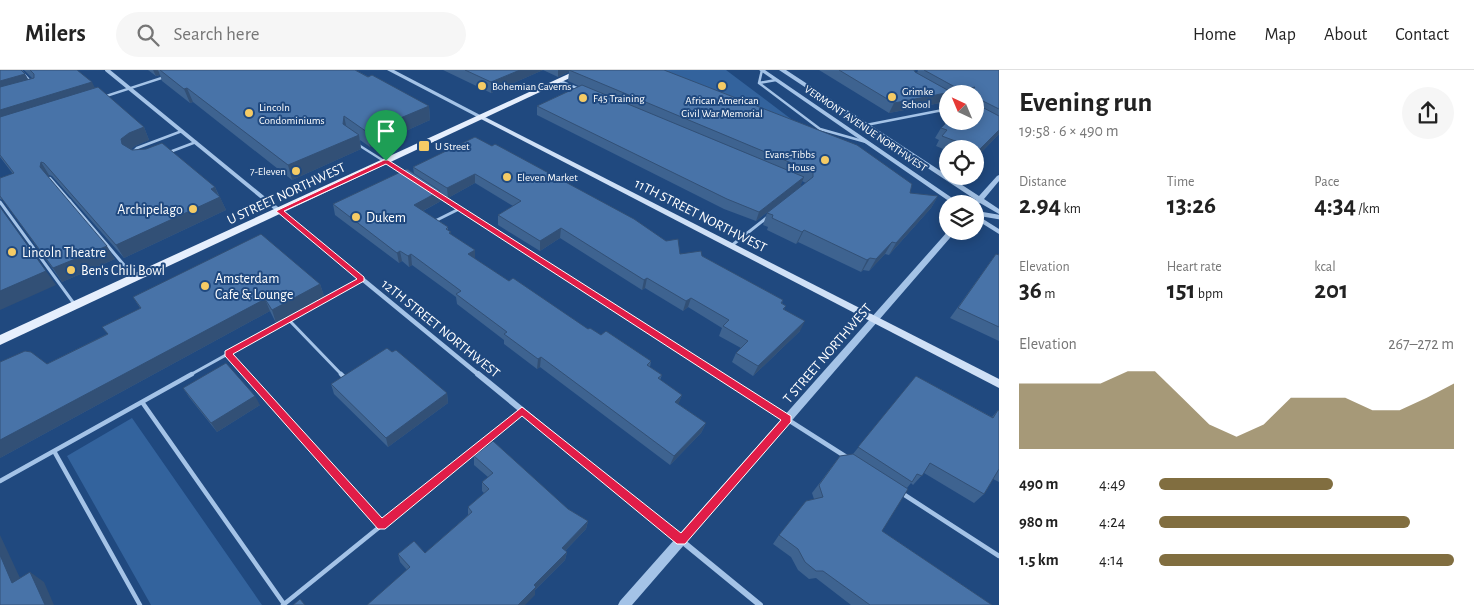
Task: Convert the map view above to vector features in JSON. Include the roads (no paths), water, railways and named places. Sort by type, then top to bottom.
[{"type":"main road","name":"U STREET NORTHWEST","points":[[0,340],[583,70]]},
{"type":"main road","name":"11TH STREET NORTHWEST","points":[[481,117],[999,384]]},
{"type":"street","name":"12TH STREET NORTHWEST","points":[[108,70],[760,605]]},
{"type":"street","points":[[93,100],[187,70]]},
{"type":"street","name":"11TH STREET NORTHWEST","points":[[390,70],[481,117]]},
{"type":"street","name":"VERMONT AVENUE NORTHWEST","points":[[762,70],[945,195]]},
{"type":"street","name":"VERMONT AVENUE NORTHWEST","points":[[782,70],[967,195]]},
{"type":"street","points":[[776,80],[793,77]]},
{"type":"street","points":[[983,195],[999,177]]},
{"type":"street","name":"VERMONT AVENUE NORTHWEST","points":[[984,205],[999,212]]},
{"type":"street","points":[[984,215],[999,217]]},
{"type":"street","points":[[984,221],[999,232]]},
{"type":"street","name":"T STREET NORTHWEST","points":[[624,605],[944,240]]},
{"type":"lane","points":[[20,70],[38,88]]},
{"type":"lane","points":[[759,83],[762,70]]},
{"type":"lane","points":[[560,80],[580,89]]},
{"type":"lane","points":[[759,83],[776,80]]},
{"type":"lane","points":[[759,83],[820,129],[870,144]]},
{"type":"lane","points":[[866,125],[939,111]]},
{"type":"lane","points":[[138,160],[130,154],[137,148],[182,131]]},
{"type":"lane","points":[[160,156],[196,142]]},
{"type":"lane","points":[[356,143],[413,179]]},
{"type":"lane","points":[[50,178],[135,278]]},
{"type":"lane","points":[[436,194],[852,461]]},
{"type":"lane","points":[[0,202],[75,305]]},
{"type":"lane","points":[[433,222],[460,209]]},
{"type":"lane","points":[[731,247],[775,211]]},
{"type":"lane","points":[[0,481],[362,279]]},
{"type":"lane","points":[[289,320],[347,380]]},
{"type":"lane","points":[[228,354],[381,525]]},
{"type":"lane","points":[[142,402],[283,605],[522,411]]},
{"type":"lane","points":[[54,451],[140,605]]},
{"type":"lane","points":[[893,487],[999,556]]},
{"type":"place","name":"Bohemian Caverns","points":[[482,86]]},
{"type":"place","name":"African American Civil War Memorial","points":[[722,86]]},
{"type":"place","name":"Grimke School","points":[[892,97]]},
{"type":"place","name":"F45 Training","points":[[583,98]]},
{"type":"place","name":"Lincoln Condominiums","points":[[249,113]]},
{"type":"place","name":"U Street","points":[[424,146]]},
{"type":"place","name":"Evans-Tibbs House","points":[[825,160]]},
{"type":"place","name":"7-Eleven","points":[[296,171]]},
{"type":"place","name":"Eleven Market","points":[[507,177]]},
{"type":"place","name":"Archipelago","points":[[193,209]]},
{"type":"place","name":"Dukem","points":[[356,217]]},
{"type":"place","name":"Lincoln Theatre","points":[[12,252]]},
{"type":"place","name":"Ben's Chili Bowl","points":[[71,270]]},
{"type":"place","name":"Amsterdam Cafe & Lounge","points":[[205,286]]}]
